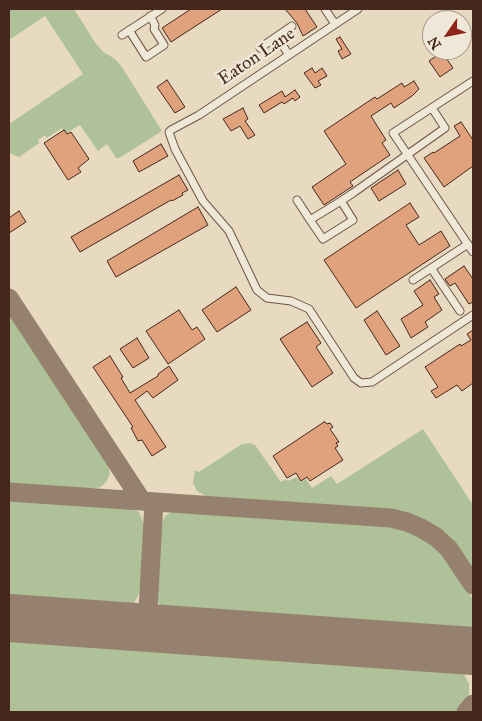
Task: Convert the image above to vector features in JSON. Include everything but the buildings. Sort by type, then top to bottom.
[{"type":"street","points":[[122,35],[162,9]]},
{"type":"street","points":[[325,9],[335,24]]},
{"type":"street","name":"Eaton Lane","points":[[358,9],[169,132],[175,149],[202,201],[229,231],[257,290],[267,298],[291,302],[309,309],[354,378],[361,383],[372,382],[473,317]]},
{"type":"street","points":[[129,30],[146,57],[164,45],[154,29],[155,25],[150,16]]},
{"type":"street","points":[[260,48],[292,26]]},
{"type":"street","points":[[277,37],[289,54]]},
{"type":"street","points":[[473,80],[393,133],[473,252]]},
{"type":"street","points":[[310,220],[341,201],[445,128],[432,108]]},
{"type":"street","points":[[297,200],[323,239],[353,220],[341,201]]},
{"type":"street","points":[[413,280],[468,244]]},
{"type":"street","points":[[431,268],[460,311]]},
{"type":"green space","points":[[9,9],[74,9],[102,51],[115,59],[122,67],[162,131],[119,158],[116,158],[107,144],[98,151],[80,125],[66,133],[62,128],[47,138],[45,135],[38,140],[39,143],[19,157],[9,153],[9,124],[83,74],[45,16],[9,40]]},
{"type":"green space","points":[[9,309],[107,460],[110,474],[101,487],[91,489],[9,484]]},
{"type":"green space","points":[[423,429],[473,505],[473,570],[462,553],[447,536],[416,516],[393,510],[207,497],[197,491],[193,483],[195,470],[199,472],[242,444],[250,443],[255,445],[281,482],[297,477],[301,482],[306,479],[312,488],[331,476],[337,484]]},
{"type":"green space","points":[[9,500],[131,508],[139,512],[144,525],[140,590],[134,603],[121,611],[9,603]]},
{"type":"green space","points":[[174,511],[384,525],[411,532],[431,543],[443,554],[473,599],[473,631],[469,635],[171,614],[159,604],[156,586],[162,523],[166,515]]},
{"type":"green space","points":[[9,635],[452,665],[458,668],[465,676],[469,684],[469,692],[468,699],[456,712],[9,712]]},
{"type":"taxiway","points":[[9,298],[142,501]]},
{"type":"taxiway","points":[[9,492],[391,518],[407,522],[436,537],[449,549],[473,585]]},
{"type":"taxiway","points":[[147,628],[154,502]]},
{"type":"taxiway","points":[[466,650],[473,653]]},
{"type":"taxiway","points":[[466,712],[473,704]]},
{"type":"runway","points":[[9,618],[473,651]]}]
